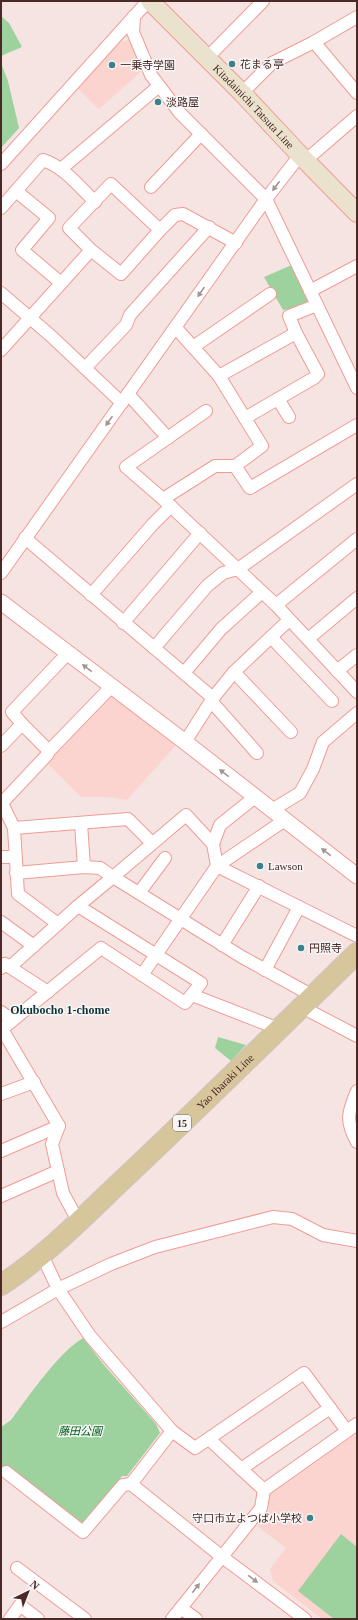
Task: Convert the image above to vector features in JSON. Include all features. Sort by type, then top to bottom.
[{"type":"main road","name":"Kitadainichi Tatsuta Line","points":[[149,1],[242,93],[357,213]]},
{"type":"main road","name":"Yao Ibaraki Line","points":[[1,1285],[23,1271],[42,1255],[357,953]]},
{"type":"street","points":[[1,164],[149,1]]},
{"type":"street","points":[[207,58],[263,1]]},
{"type":"street","points":[[134,16],[133,32],[151,75],[179,112],[266,199],[357,388]]},
{"type":"street","points":[[242,93],[272,63],[314,42],[357,17]]},
{"type":"street","points":[[314,42],[357,93]]},
{"type":"street","points":[[61,168],[159,86]]},
{"type":"street","points":[[1,573],[266,199],[303,158],[357,116]]},
{"type":"street","points":[[151,187],[201,134]]},
{"type":"street","points":[[1,208],[43,160],[53,163],[61,168],[95,202]]},
{"type":"street","points":[[160,230],[111,184],[69,228],[91,250],[121,274],[175,215],[183,214],[236,243]]},
{"type":"street","points":[[16,191],[49,218],[22,250],[61,283]]},
{"type":"street","points":[[85,368],[126,325],[130,315],[209,227]]},
{"type":"street","points":[[1,350],[91,250]]},
{"type":"street","points":[[310,291],[357,266]]},
{"type":"street","points":[[1,293],[85,368],[125,398],[168,438]]},
{"type":"street","points":[[193,347],[270,294]]},
{"type":"street","points":[[245,418],[314,378],[318,374],[296,334],[289,316],[317,305]]},
{"type":"street","points":[[91,595],[153,524],[167,503],[215,466],[235,466],[262,446],[219,376],[176,328]]},
{"type":"street","points":[[219,376],[296,334]]},
{"type":"street","points":[[278,399],[289,417]]},
{"type":"street","points":[[206,410],[126,467],[200,533],[276,605],[357,692]]},
{"type":"street","points":[[235,466],[250,488],[357,425]]},
{"type":"street","points":[[154,648],[207,586],[223,573],[238,569],[357,484]]},
{"type":"street","points":[[124,623],[200,533]]},
{"type":"street","points":[[25,538],[184,673],[212,699],[257,753]]},
{"type":"street","points":[[276,605],[357,539]]},
{"type":"street","points":[[184,673],[221,629],[262,592]]},
{"type":"street","points":[[308,639],[357,598]]},
{"type":"street","points":[[1,602],[185,742],[357,876]]},
{"type":"street","points":[[185,742],[212,699],[234,672],[289,620]]},
{"type":"street","points":[[271,637],[332,701]]},
{"type":"street","points":[[49,751],[12,712],[68,654]]},
{"type":"street","points":[[337,671],[357,654]]},
{"type":"street","points":[[234,672],[291,732]]},
{"type":"street","points":[[58,924],[18,894],[14,828],[1,802],[111,687]]},
{"type":"street","points":[[272,810],[300,793],[313,769],[323,742],[357,713]]},
{"type":"street","points":[[1,746],[22,724]]},
{"type":"street","points":[[217,866],[213,844],[220,825],[255,797]]},
{"type":"street","points":[[48,992],[5,967],[34,946],[78,906],[186,815],[213,844]]},
{"type":"street","points":[[14,828],[128,819],[152,844]]},
{"type":"street","points":[[142,975],[217,866],[285,820]]},
{"type":"street","points":[[81,823],[84,867]]},
{"type":"street","points":[[1,857],[15,856]]},
{"type":"street","points":[[139,893],[165,858]]},
{"type":"street","points":[[217,866],[357,936]]},
{"type":"street","points":[[16,873],[84,867],[100,868],[113,878],[265,970],[307,1002],[357,1036]]},
{"type":"street","points":[[222,945],[258,886]]},
{"type":"street","points":[[59,1126],[34,1082],[6,1049],[2,1028],[102,948],[185,1003],[201,983],[78,906]]},
{"type":"street","points":[[265,970],[299,906]]},
{"type":"street","points":[[1,922],[34,946]]},
{"type":"street","points":[[192,995],[279,1029]]},
{"type":"street","points":[[1,1012],[12,1020]]},
{"type":"street","points":[[1,1094],[34,1082]]},
{"type":"street","points":[[357,1091],[351,1106],[348,1121],[357,1142]]},
{"type":"street","points":[[59,1126],[52,1144],[63,1193],[78,1221]]},
{"type":"street","points":[[1,1151],[59,1126]]},
{"type":"street","points":[[1,1196],[58,1171]]},
{"type":"street","points":[[1,1322],[58,1289],[111,1264],[155,1246],[273,1217],[292,1219],[323,1235],[357,1241]]},
{"type":"street","points":[[42,1255],[58,1289],[90,1336],[172,1431],[195,1448],[304,1373],[347,1431]]},
{"type":"street","points":[[241,1469],[330,1408]]},
{"type":"street","points":[[172,1619],[261,1508],[264,1490],[357,1424]]},
{"type":"street","points":[[131,1484],[172,1431]]},
{"type":"street","points":[[209,1439],[264,1490]]},
{"type":"street","points":[[6,1472],[84,1532],[123,1484],[131,1484],[221,1556],[305,1619]]},
{"type":"street","points":[[17,1568],[85,1619]]},
{"type":"street","points":[[10,1619],[20,1605],[38,1619]]},
{"type":"street","points":[[181,1608],[196,1619]]},
{"type":"shaded area","points":[[133,39],[142,71],[99,109],[77,88],[116,43]]},
{"type":"shaded area","points":[[110,692],[176,745],[127,800],[107,797],[81,797],[48,764],[49,756]]},
{"type":"shaded area","name":"守口市立よつば小学校","points":[[357,1432],[357,1619],[322,1619],[273,1581],[270,1569],[286,1548],[257,1526],[269,1509],[269,1493]]},
{"type":"green space","points":[[1,16],[9,23],[22,47],[1,56]]},
{"type":"green space","points":[[1,63],[8,81],[19,128],[1,148]]},
{"type":"green space","points":[[294,264],[311,306],[283,310],[264,277]]},
{"type":"green space","points":[[218,1037],[246,1045],[231,1061],[215,1048]]},
{"type":"green space","name":"藤田公園","points":[[83,1338],[104,1365],[156,1424],[160,1433],[127,1476],[122,1476],[86,1522],[79,1523],[1,1470],[1,1427],[11,1420],[54,1364],[73,1345]]},
{"type":"green space","points":[[341,1534],[357,1547],[357,1619],[334,1619],[298,1591]]},
{"type":"place","name":"花まる亭","points":[[232,64]]},
{"type":"place","name":"一乗寺学園","points":[[112,65]]},
{"type":"place","name":"淡路屋","points":[[158,102]]},
{"type":"place","name":"Lawson","points":[[260,866]]},
{"type":"place","name":"円照寺","points":[[301,948]]},
{"type":"place","name":"守口市立よつば小学校","points":[[310,1518]]},
{"type":"district","name":"Okubocho 1-chome","points":[[60,1010]]}]
